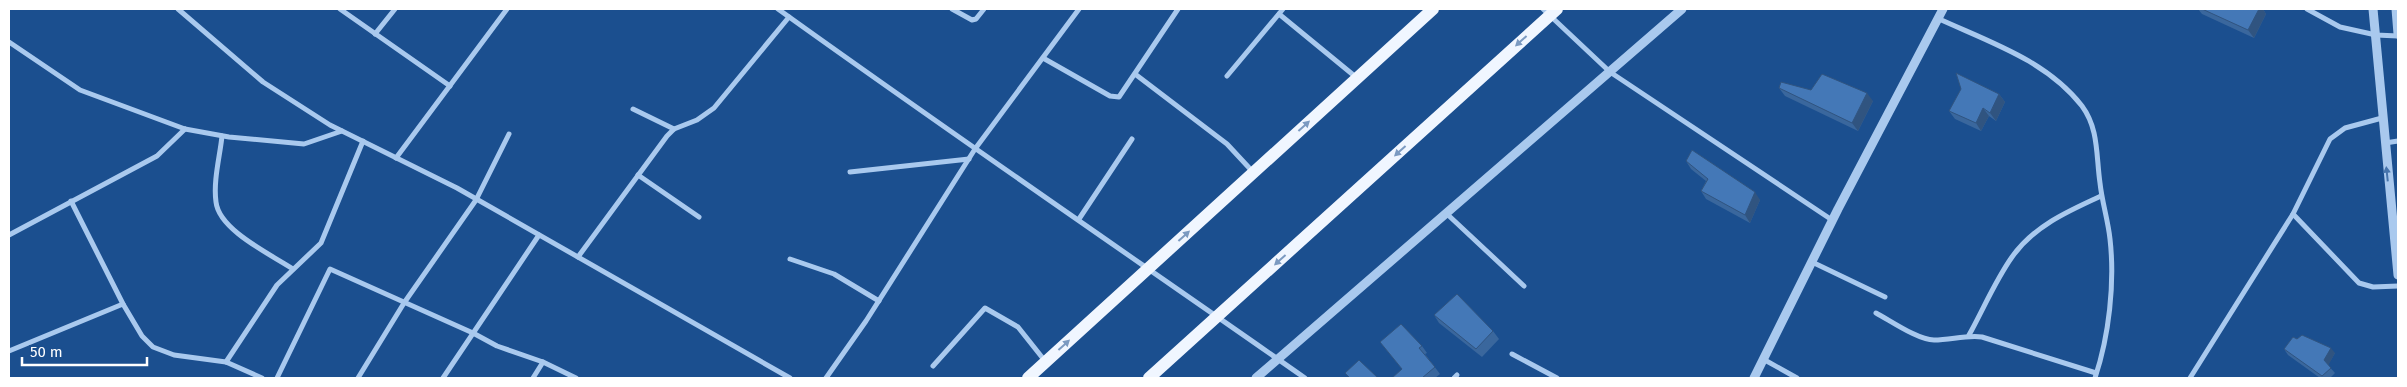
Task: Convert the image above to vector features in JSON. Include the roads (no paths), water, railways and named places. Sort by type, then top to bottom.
[{"type":"main road","points":[[1028,378],[1433,9]]},
{"type":"main road","points":[[1149,378],[1550,11]]},
{"type":"street","points":[[178,9],[263,82],[342,131],[476,200],[790,378]]},
{"type":"street","points":[[340,9],[450,86]]},
{"type":"street","points":[[375,34],[395,9]]},
{"type":"street","points":[[396,158],[507,9]]},
{"type":"street","points":[[778,9],[975,149],[1150,268],[1305,378]]},
{"type":"street","points":[[952,9],[972,20],[976,19],[984,9]]},
{"type":"street","points":[[826,378],[879,301],[975,149],[1079,9]]},
{"type":"street","points":[[1043,58],[1114,97],[1122,95],[1178,9]]},
{"type":"street","points":[[1227,76],[1283,9]]},
{"type":"street","points":[[1256,378],[1682,9]]},
{"type":"street","points":[[1754,378],[1832,220],[1943,9]]},
{"type":"street","points":[[2307,9],[2340,27],[2376,35],[2398,35],[2396,9]]},
{"type":"street","points":[[2373,9],[2384,143],[2398,275]]},
{"type":"street","points":[[1550,11],[1610,72],[1832,220]]},
{"type":"street","points":[[1278,14],[1357,78]]},
{"type":"street","points":[[578,257],[638,175],[674,130],[697,120],[714,108],[789,16]]},
{"type":"street","points":[[1876,313],[1924,338],[1933,340],[1969,335],[1982,337],[2096,376],[2108,318],[2110,239],[2101,196],[2095,135],[2082,107],[2070,92],[2039,66],[1937,18]]},
{"type":"street","points":[[9,42],[80,90],[186,130],[222,136],[304,144],[342,131]]},
{"type":"street","points":[[1136,74],[1227,144],[1254,173]]},
{"type":"street","points":[[633,109],[674,130]]},
{"type":"street","points":[[2190,378],[2293,214],[2330,139],[2346,128],[2382,118]]},
{"type":"street","points":[[9,234],[157,156],[186,130]]},
{"type":"street","points":[[358,378],[404,303],[476,200],[510,134]]},
{"type":"street","points":[[222,136],[215,199],[219,215],[231,228],[293,269]]},
{"type":"street","points":[[1078,220],[1132,139]]},
{"type":"street","points":[[226,362],[268,298],[293,269],[321,243],[363,141]]},
{"type":"street","points":[[2384,143],[2398,141]]},
{"type":"street","points":[[850,172],[969,158]]},
{"type":"street","points":[[638,175],[699,217]]},
{"type":"street","points":[[1969,335],[2012,256],[2025,242],[2058,216],[2101,196]]},
{"type":"street","points":[[71,201],[123,304],[142,336],[153,347],[174,355],[226,362],[262,378]]},
{"type":"street","points":[[1446,214],[1524,286]]},
{"type":"street","points":[[2293,214],[2359,283],[2372,287],[2398,286]]},
{"type":"street","points":[[443,378],[539,236]]},
{"type":"street","points":[[790,259],[834,274],[879,301]]},
{"type":"street","points":[[1812,262],[1885,297]]},
{"type":"street","points":[[277,378],[330,269],[496,346],[543,362],[576,378]]},
{"type":"street","points":[[9,350],[123,304]]},
{"type":"street","points":[[933,366],[985,308],[1018,327],[1046,362]]},
{"type":"street","points":[[1512,354],[1557,378]]},
{"type":"street","points":[[1763,359],[1797,378]]},
{"type":"street","points":[[533,378],[543,362]]}]
